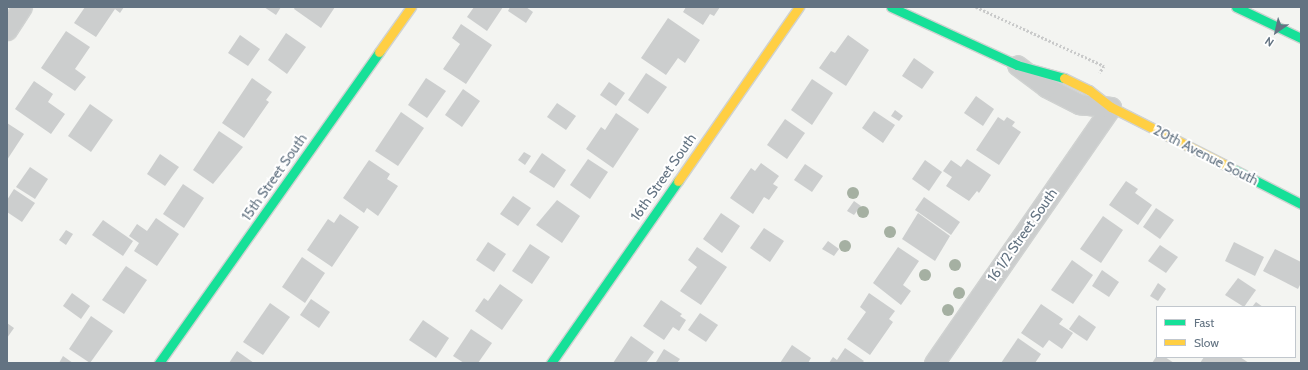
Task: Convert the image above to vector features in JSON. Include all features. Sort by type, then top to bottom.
[{"type":"main road","name":"15th Street South","points":[[159,363],[411,7]]},
{"type":"main road","name":"16th Street South","points":[[551,363],[799,7]]},
{"type":"main road","name":"20th Avenue South","points":[[891,7],[1017,65]]},
{"type":"main road","points":[[1236,7],[1301,38]]},
{"type":"main road","name":"20th Avenue South","points":[[1111,107],[1301,204]]},
{"type":"street","points":[[7,30],[22,7]]},
{"type":"street","name":"20th Avenue South","points":[[1017,65],[1046,87],[1078,104],[1111,107]]},
{"type":"street","name":"16 1/2 Street South","points":[[934,363],[1111,107]]},
{"type":"path","points":[[976,7],[1104,66],[1096,79]]},
{"type":"building","points":[[85,7],[124,7],[120,13],[115,9],[96,37],[74,23]]},
{"type":"building","points":[[264,7],[281,7],[276,15]]},
{"type":"building","points":[[295,7],[335,7],[321,28],[294,9]]},
{"type":"building","points":[[474,7],[503,7],[487,31],[467,17]]},
{"type":"building","points":[[510,7],[526,7],[533,12],[526,23],[508,11]]},
{"type":"building","points":[[686,7],[720,7],[714,16],[710,14],[703,25],[683,12]]},
{"type":"building","points":[[668,18],[700,40],[685,63],[678,58],[666,75],[641,58]]},
{"type":"building","points":[[461,24],[492,45],[466,84],[443,69],[460,44],[452,38]]},
{"type":"building","points":[[66,31],[90,47],[75,69],[86,77],[75,91],[41,68]]},
{"type":"building","points":[[286,33],[306,47],[287,74],[268,60]]},
{"type":"building","points":[[240,35],[260,49],[248,66],[228,53]]},
{"type":"building","points":[[848,35],[869,50],[846,86],[819,68],[831,51],[835,53]]},
{"type":"building","points":[[914,58],[934,72],[922,89],[902,76]]},
{"type":"building","points":[[646,73],[667,87],[648,114],[628,100]]},
{"type":"building","points":[[252,78],[272,92],[266,100],[269,102],[244,138],[222,123]]},
{"type":"building","points":[[426,78],[446,91],[427,118],[408,105]]},
{"type":"building","points":[[812,79],[833,93],[812,125],[791,110]]},
{"type":"building","points":[[34,81],[53,94],[48,102],[65,114],[51,134],[15,109]]},
{"type":"building","points":[[609,82],[625,93],[616,106],[600,95]]},
{"type":"building","points":[[463,89],[480,101],[462,127],[445,115]]},
{"type":"building","points":[[976,96],[994,109],[983,126],[964,113]]},
{"type":"building","points":[[557,103],[576,116],[566,130],[547,117]]},
{"type":"building","points":[[90,104],[113,120],[91,152],[68,136]]},
{"type":"building","points":[[895,110],[903,116],[899,121],[891,116]]},
{"type":"building","points":[[874,111],[895,125],[883,143],[862,128]]},
{"type":"building","points":[[401,112],[424,128],[398,166],[375,151]]},
{"type":"building","points":[[616,113],[639,129],[613,168],[586,149],[601,127],[605,130]]},
{"type":"building","points":[[998,117],[1004,121],[1007,117],[1015,122],[1012,126],[1021,132],[999,165],[976,150]]},
{"type":"building","points":[[785,119],[805,133],[787,159],[767,145]]},
{"type":"building","points":[[7,123],[24,134],[7,160]]},
{"type":"building","points":[[219,131],[243,147],[213,184],[193,170]]},
{"type":"building","points":[[524,152],[531,156],[525,165],[518,160]]},
{"type":"building","points":[[542,153],[566,170],[554,188],[529,172]]},
{"type":"building","points":[[160,154],[179,167],[165,186],[147,174]]},
{"type":"building","points":[[588,159],[608,172],[590,199],[570,185]]},
{"type":"building","points":[[967,159],[991,175],[979,193],[977,191],[969,201],[946,186],[952,177],[943,171],[951,160],[961,167]]},
{"type":"building","points":[[369,160],[390,174],[387,179],[398,186],[378,216],[367,208],[364,213],[343,198]]},
{"type":"building","points":[[925,160],[942,172],[929,191],[912,179]]},
{"type":"building","points":[[761,163],[779,176],[773,184],[778,187],[769,200],[764,197],[753,214],[730,198],[751,168],[755,171]]},
{"type":"building","points":[[805,164],[823,176],[812,192],[794,180]]},
{"type":"building","points":[[30,167],[48,179],[35,199],[16,187]]},
{"type":"building","points":[[1126,181],[1138,189],[1135,193],[1152,205],[1138,225],[1109,205]]},
{"type":"building","points":[[183,184],[204,198],[184,228],[163,214]]},
{"type":"building","points":[[14,189],[35,203],[22,222],[7,212],[7,200]]},
{"type":"building","points":[[513,196],[531,208],[518,226],[500,214]]},
{"type":"building","points":[[924,197],[960,222],[951,235],[915,210]]},
{"type":"building","points":[[557,200],[580,216],[562,243],[536,225]]},
{"type":"building","points":[[854,201],[861,206],[854,215],[847,211]]},
{"type":"building","points":[[1156,208],[1174,220],[1160,239],[1143,227]]},
{"type":"building","points":[[721,213],[740,226],[722,253],[703,239]]},
{"type":"building","points":[[918,213],[950,236],[935,261],[902,239]]},
{"type":"building","points":[[340,214],[359,227],[332,267],[307,250],[328,219],[334,223]]},
{"type":"building","points":[[1103,216],[1123,230],[1101,263],[1080,249]]},
{"type":"building","points":[[156,218],[179,234],[157,266],[134,251],[139,243],[129,236],[137,224],[147,231]]},
{"type":"building","points":[[103,220],[133,241],[123,256],[92,235]]},
{"type":"building","points":[[764,228],[784,241],[770,262],[750,248]]},
{"type":"building","points":[[66,230],[73,234],[66,245],[59,240]]},
{"type":"building","points":[[828,241],[839,249],[834,256],[822,249]]},
{"type":"building","points":[[488,242],[506,254],[494,272],[476,260]]},
{"type":"building","points":[[1234,242],[1264,257],[1255,276],[1225,261]]},
{"type":"building","points":[[530,244],[550,257],[532,284],[512,271]]},
{"type":"building","points":[[1160,245],[1178,257],[1166,273],[1148,261]]},
{"type":"building","points":[[697,247],[727,267],[701,305],[680,291],[697,267],[688,260]]},
{"type":"building","points":[[898,247],[919,261],[903,285],[911,291],[901,305],[873,283]]},
{"type":"building","points":[[1275,249],[1301,262],[1301,283],[1298,289],[1263,271]]},
{"type":"building","points":[[302,257],[325,273],[305,303],[282,287]]},
{"type":"building","points":[[1072,260],[1093,275],[1073,304],[1051,290]]},
{"type":"building","points":[[126,266],[147,280],[124,314],[102,300]]},
{"type":"building","points":[[1102,270],[1119,282],[1109,297],[1092,286]]},
{"type":"building","points":[[1238,278],[1256,290],[1245,306],[1225,295]]},
{"type":"building","points":[[1158,283],[1166,289],[1158,301],[1150,296]]},
{"type":"building","points":[[500,284],[523,300],[502,330],[475,311],[484,298],[488,301]]},
{"type":"building","points":[[72,293],[90,306],[81,319],[63,306]]},
{"type":"building","points":[[869,293],[895,311],[889,319],[893,322],[870,355],[847,339],[866,312],[860,307]]},
{"type":"building","points":[[311,299],[330,312],[319,328],[300,315]]},
{"type":"building","points":[[661,300],[682,314],[680,316],[686,320],[679,331],[673,327],[664,340],[643,326]]},
{"type":"building","points":[[1256,302],[1262,306],[1253,306]]},
{"type":"building","points":[[270,303],[290,317],[263,355],[243,342]]},
{"type":"building","points":[[1041,304],[1063,319],[1059,324],[1073,333],[1062,349],[1049,340],[1043,348],[1021,333]]},
{"type":"building","points":[[700,313],[718,325],[706,342],[688,330]]},
{"type":"building","points":[[1079,315],[1096,327],[1087,341],[1069,329]]},
{"type":"building","points":[[91,316],[113,331],[90,363],[69,349]]},
{"type":"building","points":[[423,320],[449,338],[436,358],[409,340]]},
{"type":"building","points":[[7,323],[14,328],[7,338]]},
{"type":"building","points":[[471,329],[492,343],[478,363],[464,363],[453,356]]},
{"type":"building","points":[[631,336],[654,352],[646,363],[613,363]]},
{"type":"building","points":[[1018,338],[1041,354],[1035,363],[1001,363]]},
{"type":"building","points":[[792,345],[811,358],[808,363],[780,363]]},
{"type":"building","points":[[845,348],[864,361],[862,363],[829,363],[833,357],[837,360]]},
{"type":"building","points":[[664,349],[680,359],[677,363],[656,362]]},
{"type":"building","points":[[237,351],[254,363],[229,363]]},
{"type":"building","points":[[63,356],[73,363],[59,363]]},
{"type":"building","points":[[1156,357],[1166,358],[1174,363],[1152,363]]},
{"type":"building","points":[[1203,358],[1242,358],[1249,363],[1200,363]]},
{"type":"traffic: fast","points":[[891,7],[1017,65],[1064,78]]},
{"type":"traffic: fast","points":[[1236,7],[1301,38]]},
{"type":"traffic: fast","points":[[159,363],[379,52]]},
{"type":"traffic: fast","points":[[1231,168],[1301,204]]},
{"type":"traffic: fast","points":[[551,363],[678,181]]},
{"type":"traffic: slow","points":[[379,52],[411,7]]},
{"type":"traffic: slow","points":[[678,181],[799,7]]},
{"type":"traffic: slow","points":[[1064,78],[1089,90],[1111,107],[1231,168]]}]
